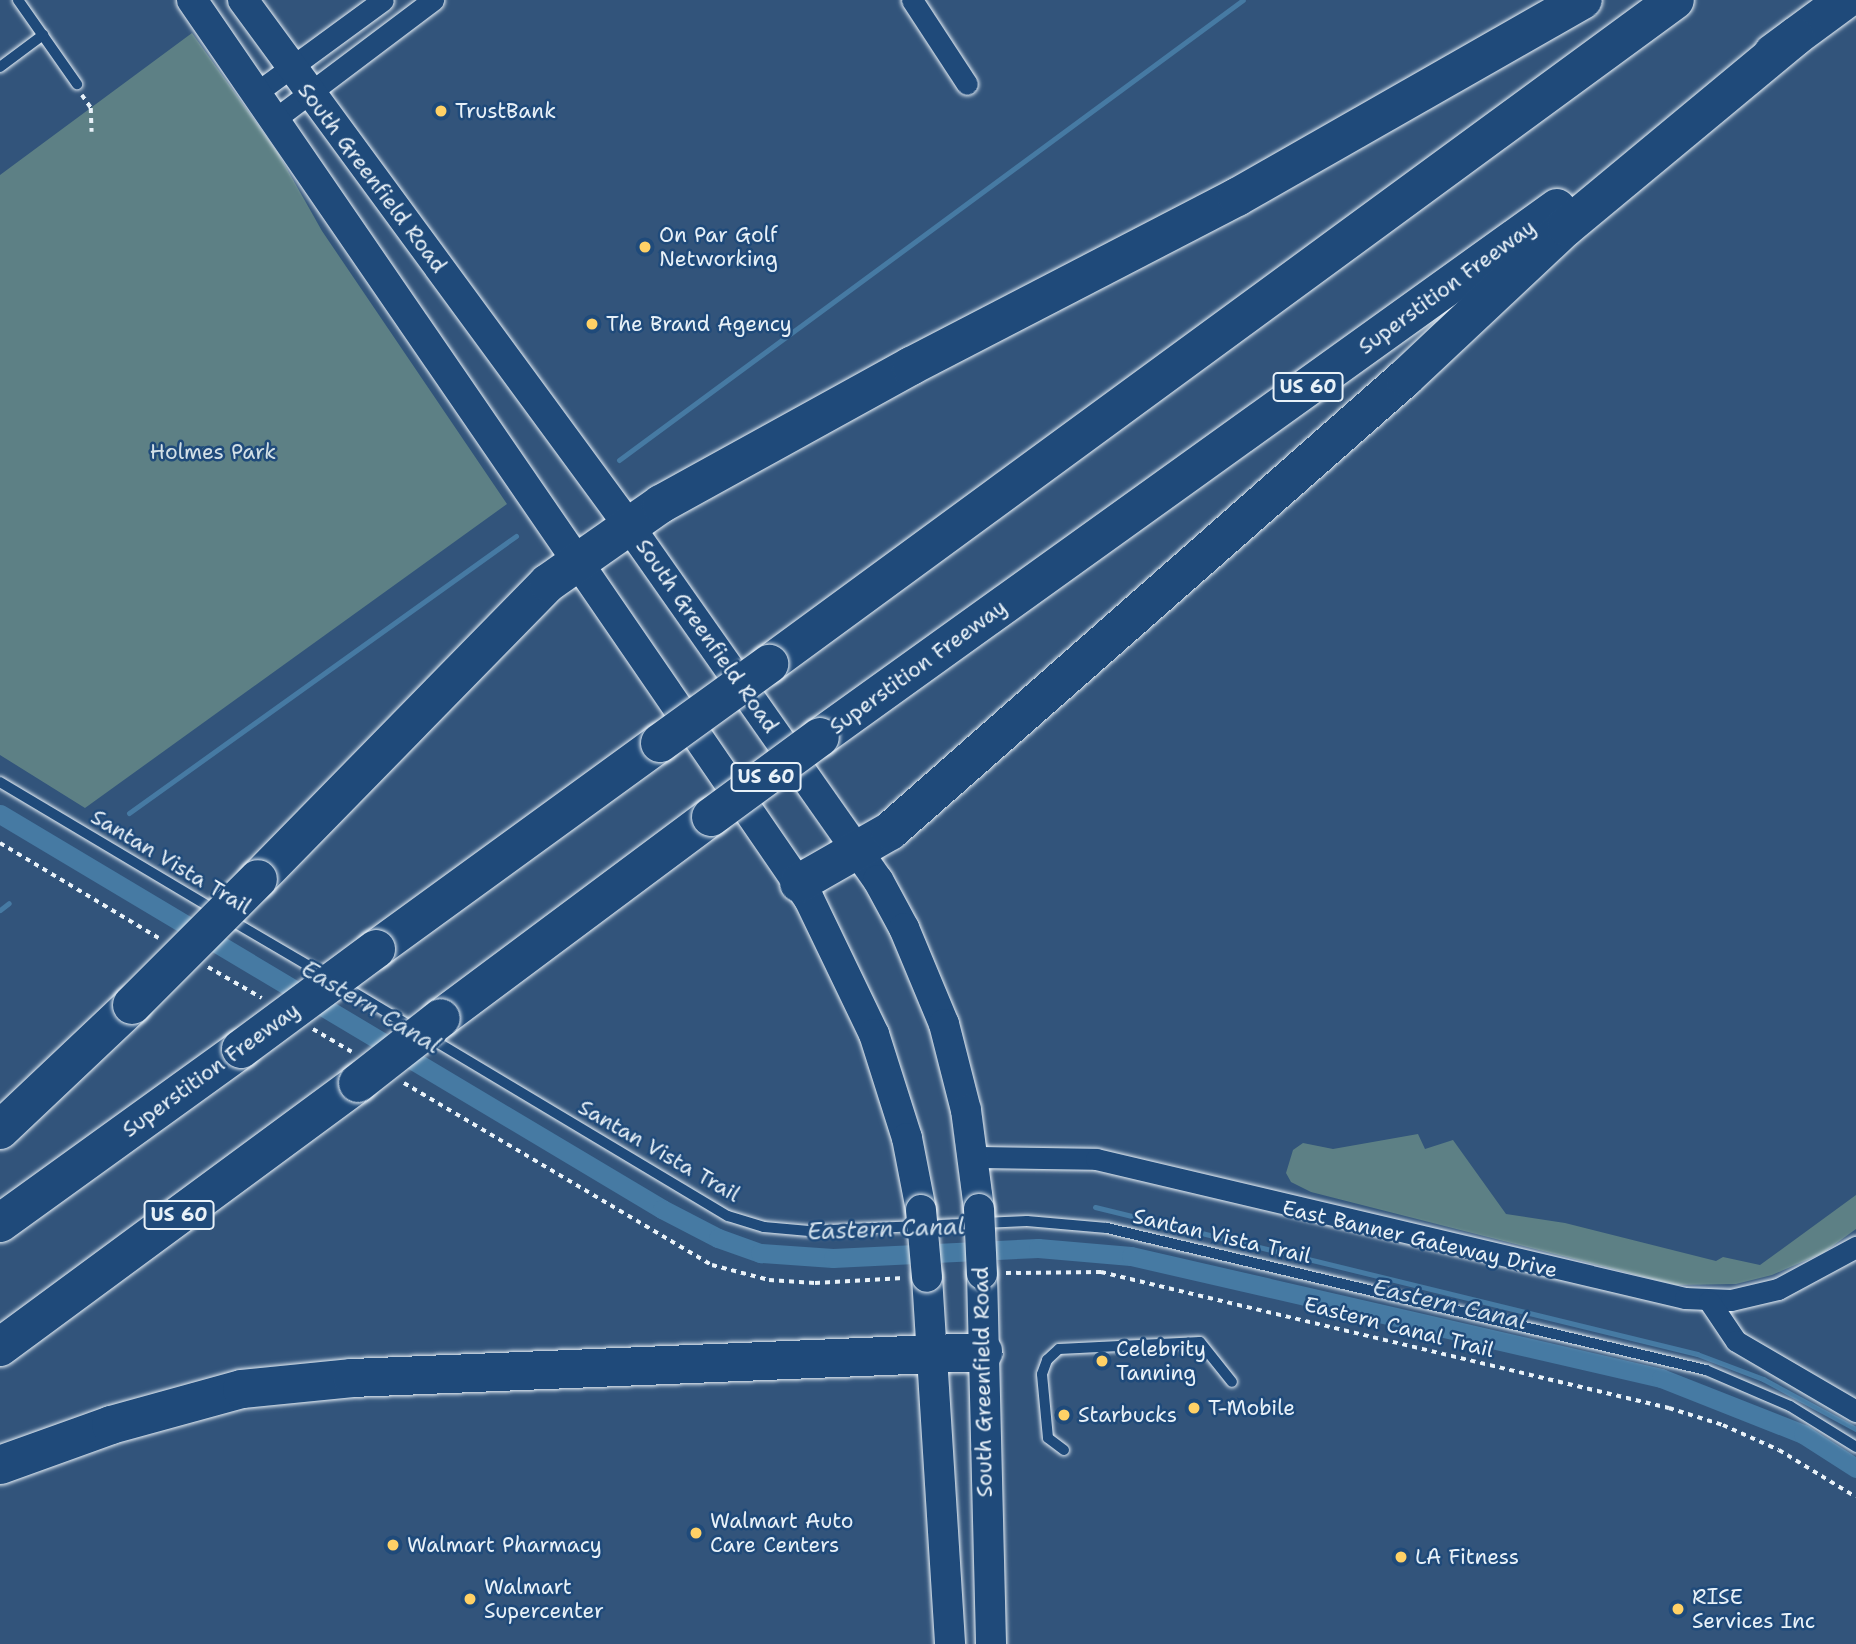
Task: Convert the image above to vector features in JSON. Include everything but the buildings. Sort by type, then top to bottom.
[{"type":"highway","points":[[0,1130],[132,1005],[548,583],[577,562],[629,526],[911,366],[1237,197],[1583,0]]},
{"type":"highway","name":"Superstition Freeway","points":[[0,1223],[1675,0]]},
{"type":"highway","name":"Superstition Freeway","points":[[0,1347],[356,1068],[441,1018],[820,737],[1845,0]]},
{"type":"highway","points":[[799,883],[890,831],[1405,378],[1566,227],[1795,37]]},
{"type":"highway","points":[[0,1465],[111,1425],[242,1389],[365,1377],[983,1352]]},
{"type":"main road","name":"South Greenfield Road","points":[[192,0],[799,883],[836,949],[874,1034],[907,1138],[921,1210],[920,1277],[932,1354],[951,1639]]},
{"type":"main road","name":"South Greenfield Road","points":[[243,0],[290,68],[629,526],[858,849],[904,929],[944,1024],[974,1157],[982,1274],[991,1644]]},
{"type":"street","points":[[257,93],[383,0]]},
{"type":"street","points":[[275,119],[433,0]]},
{"type":"street","points":[[912,0],[967,84]]},
{"type":"street","name":"East Banner Gateway Drive","points":[[974,1157],[1096,1159],[1636,1290],[1709,1301],[1778,1289],[1856,1247]]},
{"type":"street","points":[[1709,1301],[1736,1341],[1856,1411]]},
{"type":"lane","points":[[18,0],[77,84]]},
{"type":"lane","points":[[0,66],[43,35]]},
{"type":"lane","name":"Santan Vista Trail","points":[[0,782],[728,1216],[764,1227],[809,1231],[1027,1221],[1107,1228],[1706,1370],[1790,1406],[1856,1447]]},
{"type":"lane","points":[[1064,1450],[1048,1438],[1042,1374],[1046,1360],[1059,1349],[1200,1342],[1232,1382]]},
{"type":"path","points":[[77,84],[91,108],[92,132]]},
{"type":"path","points":[[0,843],[165,941]]},
{"type":"path","points":[[201,962],[272,1004]]},
{"type":"path","points":[[307,1025],[356,1068]]},
{"type":"path","points":[[402,1082],[712,1265],[769,1280],[815,1283],[920,1277]]},
{"type":"path","name":"Eastern Canal Trail","points":[[982,1274],[1101,1272],[1670,1408],[1723,1425],[1779,1450],[1856,1497]]},
{"type":"green space","name":"Holmes Park","points":[[192,33],[278,153],[322,231],[507,504],[85,808],[0,755],[0,175]]},
{"type":"green space","points":[[1418,1134],[1425,1149],[1453,1140],[1506,1214],[1565,1223],[1716,1261],[1723,1257],[1760,1265],[1856,1195],[1856,1229],[1823,1253],[1772,1275],[1736,1284],[1676,1285],[1311,1192],[1291,1182],[1286,1173],[1293,1150],[1303,1143],[1333,1149]]},
{"type":"waterway","points":[[619,460],[1243,0]]},
{"type":"waterway","points":[[129,813],[516,536]]},
{"type":"waterway","name":"Eastern Canal","points":[[0,814],[662,1209],[718,1238],[760,1253],[833,1258],[1038,1248],[1131,1256],[1661,1378],[1803,1434],[1856,1468]]},
{"type":"waterway","points":[[0,910],[9,903]]},
{"type":"waterway","points":[[1095,1207],[1697,1354],[1763,1379],[1856,1429]]},
{"type":"place","name":"TrustBank","points":[[441,111]]},
{"type":"place","name":"On Par Golf Networking","points":[[645,247]]},
{"type":"place","name":"The Brand Agency","points":[[592,324]]},
{"type":"place","name":"Celebrity Tanning","points":[[1102,1361]]},
{"type":"place","name":"T-Mobile","points":[[1194,1408]]},
{"type":"place","name":"Starbucks","points":[[1064,1415]]},
{"type":"place","name":"Walmart Auto Care Centers","points":[[696,1533]]},
{"type":"place","name":"Walmart Pharmacy","points":[[393,1545]]},
{"type":"place","name":"LA Fitness","points":[[1401,1557]]},
{"type":"place","name":"Walmart Supercenter","points":[[470,1599]]},
{"type":"place","name":"RISE Services Inc","points":[[1678,1609]]}]
